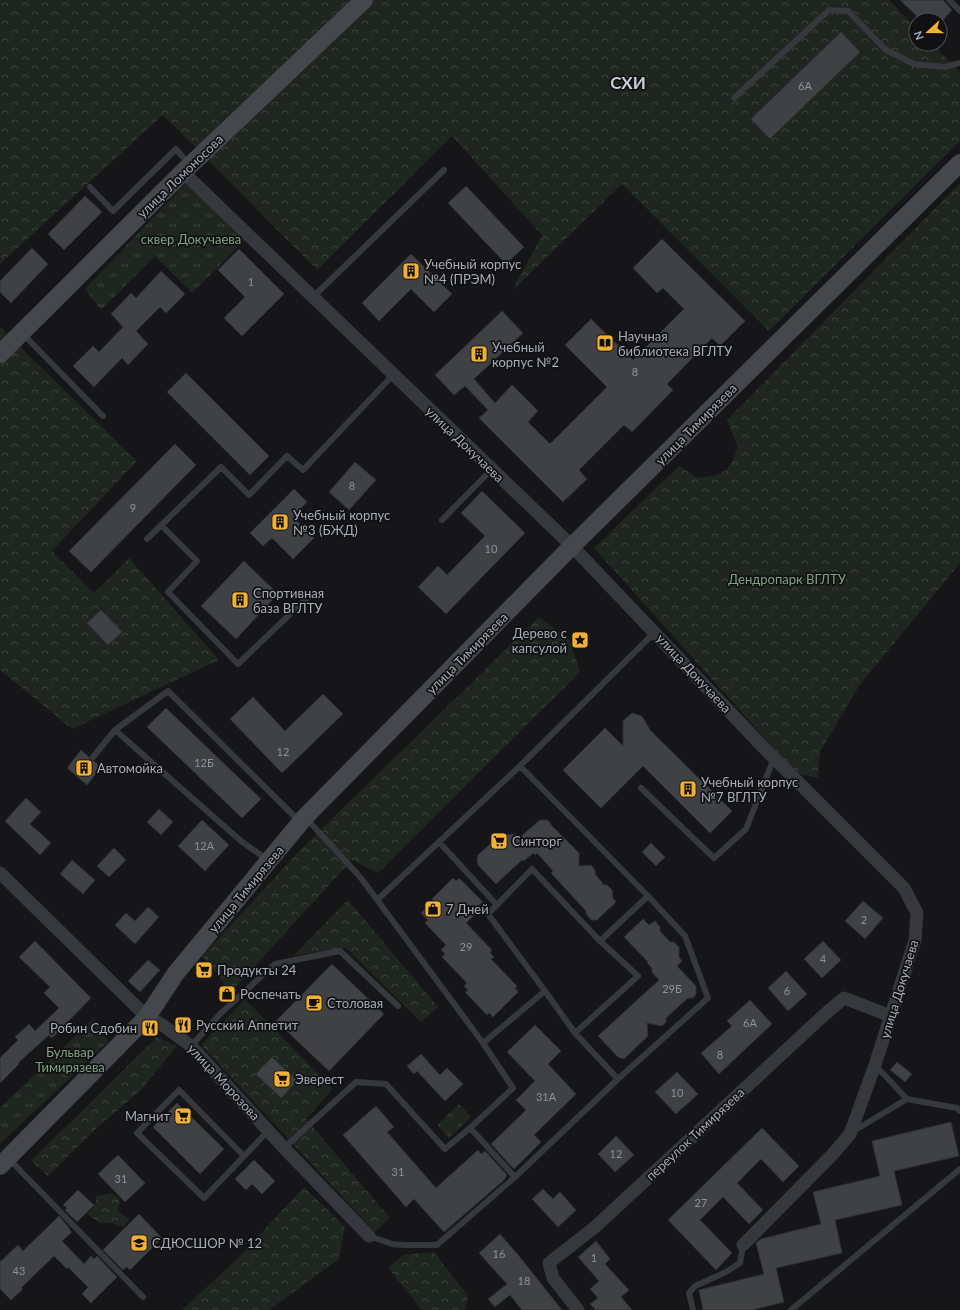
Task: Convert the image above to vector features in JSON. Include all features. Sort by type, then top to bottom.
[{"type":"main road","name":"улица Ломоносова","points":[[0,354],[187,168],[364,0]]},
{"type":"main road","name":"улица Тимирязева","points":[[4,1162],[147,1017],[176,973],[303,820],[572,546],[960,163]]},
{"type":"street","name":"улица Докучаева","points":[[187,168],[313,297],[572,546],[774,758],[904,888],[918,912],[915,940],[875,1065],[850,1134],[832,1155],[743,1245]]},
{"type":"street","name":"улица Морозова","points":[[0,873],[147,1017],[161,1024],[191,1046],[284,1148],[369,1236]]},
{"type":"street","name":"переулок Тимирязева","points":[[578,1310],[553,1278],[550,1264],[595,1227],[844,998],[891,1016]]},
{"type":"lane","points":[[949,0],[960,11]]},
{"type":"lane","points":[[734,98],[829,10],[848,11],[886,50],[914,64],[945,67],[960,63]]},
{"type":"lane","points":[[90,187],[113,210],[176,149],[187,168]]},
{"type":"lane","points":[[313,297],[444,170]]},
{"type":"lane","points":[[21,333],[103,416]]},
{"type":"lane","points":[[147,539],[221,467],[249,495],[287,456],[303,470],[393,375]]},
{"type":"lane","points":[[442,520],[492,470]]},
{"type":"lane","points":[[161,526],[197,561],[168,592],[238,664],[312,593]]},
{"type":"lane","points":[[377,900],[520,766],[655,632]]},
{"type":"lane","points":[[93,757],[115,730],[168,691],[303,820],[361,878],[482,1043],[513,1088],[445,1149],[386,1084],[356,1082],[284,1148]]},
{"type":"lane","points":[[115,730],[241,840],[269,860]]},
{"type":"lane","points":[[641,788],[714,858],[746,829],[774,758]]},
{"type":"lane","points":[[369,1236],[392,1244],[437,1246],[515,1177],[618,1079],[708,998],[685,936],[648,896],[520,766]]},
{"type":"lane","points":[[439,842],[497,904]]},
{"type":"lane","points":[[575,1033],[638,976],[600,940],[532,869],[488,914],[575,1033],[618,1079]]},
{"type":"lane","points":[[600,940],[648,896]]},
{"type":"lane","points":[[191,1046],[221,1013],[274,964],[340,951],[398,1006]]},
{"type":"lane","points":[[482,1043],[545,991]]},
{"type":"lane","points":[[875,1065],[907,1099],[957,1108],[960,1111]]},
{"type":"lane","points":[[244,1156],[180,1090],[137,1132],[204,1198],[244,1156],[268,1130]]},
{"type":"lane","points":[[850,1134],[907,1099]]},
{"type":"lane","points":[[470,1128],[515,1177]]},
{"type":"lane","points":[[4,1162],[143,1297]]},
{"type":"lane","points":[[791,1310],[960,1169]]},
{"type":"lane","points":[[693,1310],[689,1293],[695,1286],[726,1272],[740,1263],[743,1245]]},
{"type":"green space","points":[[0,0],[889,0],[908,20],[908,52],[940,52],[960,72],[960,141],[769,331],[622,184],[512,291],[542,235],[452,136],[317,270],[163,115],[0,264]]},
{"type":"green space","name":"сквер Докучаева","points":[[186,183],[245,240],[192,293],[155,256],[101,310],[85,289]]},
{"type":"green space","name":"Дендропарк ВГЛТУ","points":[[960,183],[960,563],[859,686],[820,752],[818,778],[796,773],[594,548],[679,466],[698,478],[720,474],[728,468],[738,447],[727,420]]},
{"type":"green space","points":[[0,327],[137,461],[52,551],[94,593],[129,558],[219,660],[72,729],[0,670]]},
{"type":"green space","points":[[539,617],[570,640],[580,672],[378,873],[352,860],[231,992],[202,956],[304,846]]},
{"type":"green space","points":[[348,900],[438,1007],[421,1022],[346,948],[293,956]]},
{"type":"green space","points":[[245,999],[333,1089],[306,1119],[390,1218],[375,1232],[201,1045]]},
{"type":"green space","name":"Бульвар Тимирязева","points":[[94,1018],[109,1041],[0,1144],[0,1108]]},
{"type":"green space","points":[[157,1037],[177,1046],[140,1091],[99,1126],[48,1176],[31,1161]]},
{"type":"green space","points":[[459,1104],[471,1117],[449,1138],[437,1125]]},
{"type":"green space","points":[[304,1187],[345,1227],[339,1259],[269,1310],[182,1310],[237,1259]]},
{"type":"green space","points":[[112,1193],[120,1199],[118,1211],[129,1219],[124,1227],[112,1223],[100,1223],[87,1214],[96,1203],[96,1196]]},
{"type":"green space","points":[[434,1252],[468,1296],[465,1310],[422,1310],[388,1268],[403,1255]]},
{"type":"building","points":[[900,0],[943,0],[952,10],[948,14],[948,12],[913,12]]},
{"type":"building","points":[[841,32],[860,52],[770,139],[751,119]]},
{"type":"building","points":[[466,186],[524,247],[506,264],[448,203]]},
{"type":"building","points":[[85,196],[102,212],[64,250],[48,234]]},
{"type":"building","points":[[662,239],[745,321],[720,346],[712,338],[667,384],[673,390],[632,432],[624,425],[579,470],[587,479],[563,502],[479,418],[488,410],[465,386],[454,395],[435,375],[502,311],[523,333],[474,379],[495,403],[512,385],[538,411],[528,422],[550,444],[607,387],[565,345],[591,319],[633,360],[684,309],[663,288],[657,293],[633,268]]},
{"type":"building","points":[[32,248],[48,264],[11,303],[0,292],[0,281]]},
{"type":"building","points":[[239,249],[284,294],[242,336],[224,318],[245,297],[218,270]]},
{"type":"building","name":"Учебный корпус №4 (ПРЭМ)","points":[[411,254],[452,294],[434,312],[411,289],[379,321],[362,303]]},
{"type":"building","points":[[161,271],[185,294],[166,313],[160,307],[136,331],[148,344],[128,365],[122,358],[94,387],[73,366],[93,346],[99,352],[123,327],[111,314],[131,293],[136,298]]},
{"type":"building","points":[[186,373],[269,456],[250,475],[167,392]]},
{"type":"building","points":[[175,444],[196,465],[91,572],[69,551]]},
{"type":"building","points":[[355,462],[376,480],[349,510],[329,492]]},
{"type":"building","name":"Учебный корпус №3 (БЖД)","points":[[294,489],[307,502],[293,517],[314,538],[293,559],[272,538],[263,546],[250,533]]},
{"type":"building","points":[[482,491],[525,533],[446,614],[418,587],[438,566],[447,575],[485,536],[461,513]]},
{"type":"building","name":"Спортивная база ВГЛТУ","points":[[244,561],[278,594],[236,639],[201,606]]},
{"type":"building","points":[[101,610],[122,632],[108,645],[87,623]]},
{"type":"building","points":[[323,694],[343,714],[282,773],[230,719],[253,697],[285,731]]},
{"type":"building","points":[[166,708],[261,799],[242,818],[147,727]]},
{"type":"building","name":"Учебный корпус №7 ВГЛТУ","points":[[632,713],[642,716],[650,730],[732,811],[710,833],[643,766],[601,808],[563,770],[605,728],[623,746],[623,721]]},
{"type":"building","name":"Автомойка","points":[[81,750],[89,757],[90,760],[94,761],[101,767],[87,785],[67,768]]},
{"type":"building","points":[[26,798],[41,812],[30,824],[51,843],[40,855],[5,821]]},
{"type":"building","points":[[159,809],[173,822],[161,835],[147,822]]},
{"type":"building","points":[[202,820],[229,845],[205,871],[178,846]]},
{"type":"building","points":[[540,820],[548,820],[579,853],[579,866],[591,865],[595,870],[595,874],[604,885],[607,885],[612,890],[613,898],[616,902],[597,920],[591,920],[586,914],[586,911],[551,873],[553,871],[537,853],[535,855],[533,853],[524,861],[522,860],[496,884],[478,865],[478,855],[500,835],[515,834],[519,838]]},
{"type":"building","points":[[651,843],[665,857],[656,866],[642,852]]},
{"type":"building","points":[[114,848],[126,860],[109,877],[97,866]]},
{"type":"building","points":[[72,860],[95,880],[83,894],[60,874]]},
{"type":"building","points":[[453,878],[456,881],[459,878],[483,902],[478,906],[481,909],[466,923],[492,950],[490,953],[494,957],[491,959],[517,986],[515,988],[518,992],[493,1017],[489,1013],[487,1015],[465,992],[468,990],[464,986],[467,983],[442,957],[445,954],[441,950],[446,945],[425,923],[428,920],[421,913],[434,901],[432,899]]},
{"type":"building","points":[[863,901],[883,918],[865,939],[845,921]]},
{"type":"building","points":[[148,907],[159,917],[135,944],[115,925],[126,913],[135,921]]},
{"type":"building","points":[[643,919],[649,925],[655,921],[660,927],[660,931],[670,942],[674,942],[679,947],[679,957],[682,961],[677,966],[696,986],[696,994],[693,998],[688,998],[666,1018],[666,1022],[662,1026],[647,1023],[648,1036],[624,1059],[618,1057],[598,1036],[659,980],[652,972],[652,968],[647,963],[648,962],[624,937]]},
{"type":"building","points":[[35,941],[91,998],[52,1038],[49,1035],[18,1063],[19,1064],[0,1083],[0,1058],[18,1040],[15,1037],[29,1024],[35,1031],[59,1008],[44,993],[50,987],[19,957]]},
{"type":"building","points":[[823,941],[841,960],[822,978],[804,959]]},
{"type":"building","points":[[148,960],[160,970],[140,992],[128,981]]},
{"type":"building","points":[[332,964],[384,1014],[329,1071],[276,1021]]},
{"type":"building","points":[[786,971],[807,994],[788,1011],[768,988]]},
{"type":"building","points":[[750,1000],[772,1024],[719,1074],[701,1053],[732,1026],[727,1021]]},
{"type":"building","points":[[535,1025],[561,1051],[548,1064],[576,1094],[534,1135],[541,1142],[514,1169],[491,1144],[526,1110],[516,1100],[535,1081],[507,1052]]},
{"type":"building","points":[[421,1054],[440,1075],[447,1068],[463,1084],[445,1101],[417,1071],[414,1074],[407,1066]]},
{"type":"building","points":[[272,1057],[297,1081],[281,1098],[256,1074]]},
{"type":"building","points":[[897,1062],[912,1074],[905,1082],[890,1070]]},
{"type":"building","points":[[677,1072],[698,1094],[676,1114],[655,1092]]},
{"type":"building","points":[[177,1103],[224,1149],[200,1174],[153,1127]]},
{"type":"building","points":[[376,1106],[394,1127],[387,1132],[436,1188],[478,1150],[481,1154],[485,1151],[507,1175],[504,1180],[444,1232],[414,1199],[406,1207],[343,1135]]},
{"type":"building","points":[[951,1122],[959,1156],[894,1171],[902,1205],[835,1220],[842,1253],[776,1268],[784,1302],[752,1310],[703,1310],[699,1290],[764,1274],[756,1243],[761,1239],[821,1224],[813,1192],[880,1176],[872,1141]]},
{"type":"building","points":[[762,1128],[799,1166],[783,1182],[761,1159],[737,1183],[763,1210],[749,1224],[723,1197],[700,1220],[732,1253],[716,1270],[668,1220]]},
{"type":"building","points":[[616,1136],[634,1155],[615,1172],[598,1154]]},
{"type":"building","points":[[118,1155],[145,1183],[125,1202],[98,1174]]},
{"type":"building","points":[[254,1160],[275,1181],[262,1194],[252,1184],[246,1190],[235,1179]]},
{"type":"building","points":[[543,1189],[553,1199],[560,1192],[576,1210],[558,1227],[532,1199]]},
{"type":"building","points":[[78,1190],[94,1205],[77,1222],[65,1210],[67,1208],[63,1205]]},
{"type":"building","points":[[139,1214],[162,1238],[130,1270],[127,1267],[123,1270],[103,1250]]},
{"type":"building","points":[[59,1216],[72,1232],[62,1241],[84,1264],[91,1256],[94,1259],[97,1256],[117,1277],[91,1303],[82,1294],[88,1287],[68,1267],[67,1269],[54,1256],[21,1288],[23,1289],[11,1300],[0,1289],[0,1262],[18,1245],[23,1251]]},
{"type":"building","points":[[500,1234],[562,1310],[522,1310],[510,1295],[495,1307],[488,1299],[507,1284],[479,1253]]},
{"type":"building","points":[[596,1241],[610,1259],[605,1264],[629,1290],[621,1297],[632,1310],[596,1310],[590,1304],[598,1298],[590,1289],[599,1281],[578,1257]]},
{"type":"place","name":"Учебный корпус №4 (ПРЭМ)","points":[[411,271]]},
{"type":"place","name":"Научная библиотека ВГЛТУ","points":[[605,343]]},
{"type":"place","name":"Учебный корпус №2","points":[[479,354]]},
{"type":"place","name":"Учебный корпус №3 (БЖД)","points":[[280,522]]},
{"type":"place","name":"Спортивная база ВГЛТУ","points":[[240,600]]},
{"type":"place","name":"Дерево с капсулой","points":[[580,640]]},
{"type":"place","name":"Автомойка","points":[[84,768]]},
{"type":"place","name":"Учебный корпус №7 ВГЛТУ","points":[[688,789]]},
{"type":"place","name":"Синторг","points":[[499,841]]},
{"type":"place","name":"7 Дней","points":[[433,909]]},
{"type":"place","name":"Продукты 24","points":[[204,970]]},
{"type":"place","name":"Роспечать","points":[[227,994]]},
{"type":"place","name":"Столовая","points":[[314,1003]]},
{"type":"place","name":"Русский Аппетит","points":[[183,1025]]},
{"type":"place","name":"Робин Сдобин","points":[[150,1028]]},
{"type":"place","name":"Эверест","points":[[282,1079]]},
{"type":"place","name":"Магнит","points":[[183,1116]]},
{"type":"place","name":"СДЮСШОР № 12","points":[[139,1243]]},
{"type":"district","name":"СХИ","points":[[628,83]]}]
